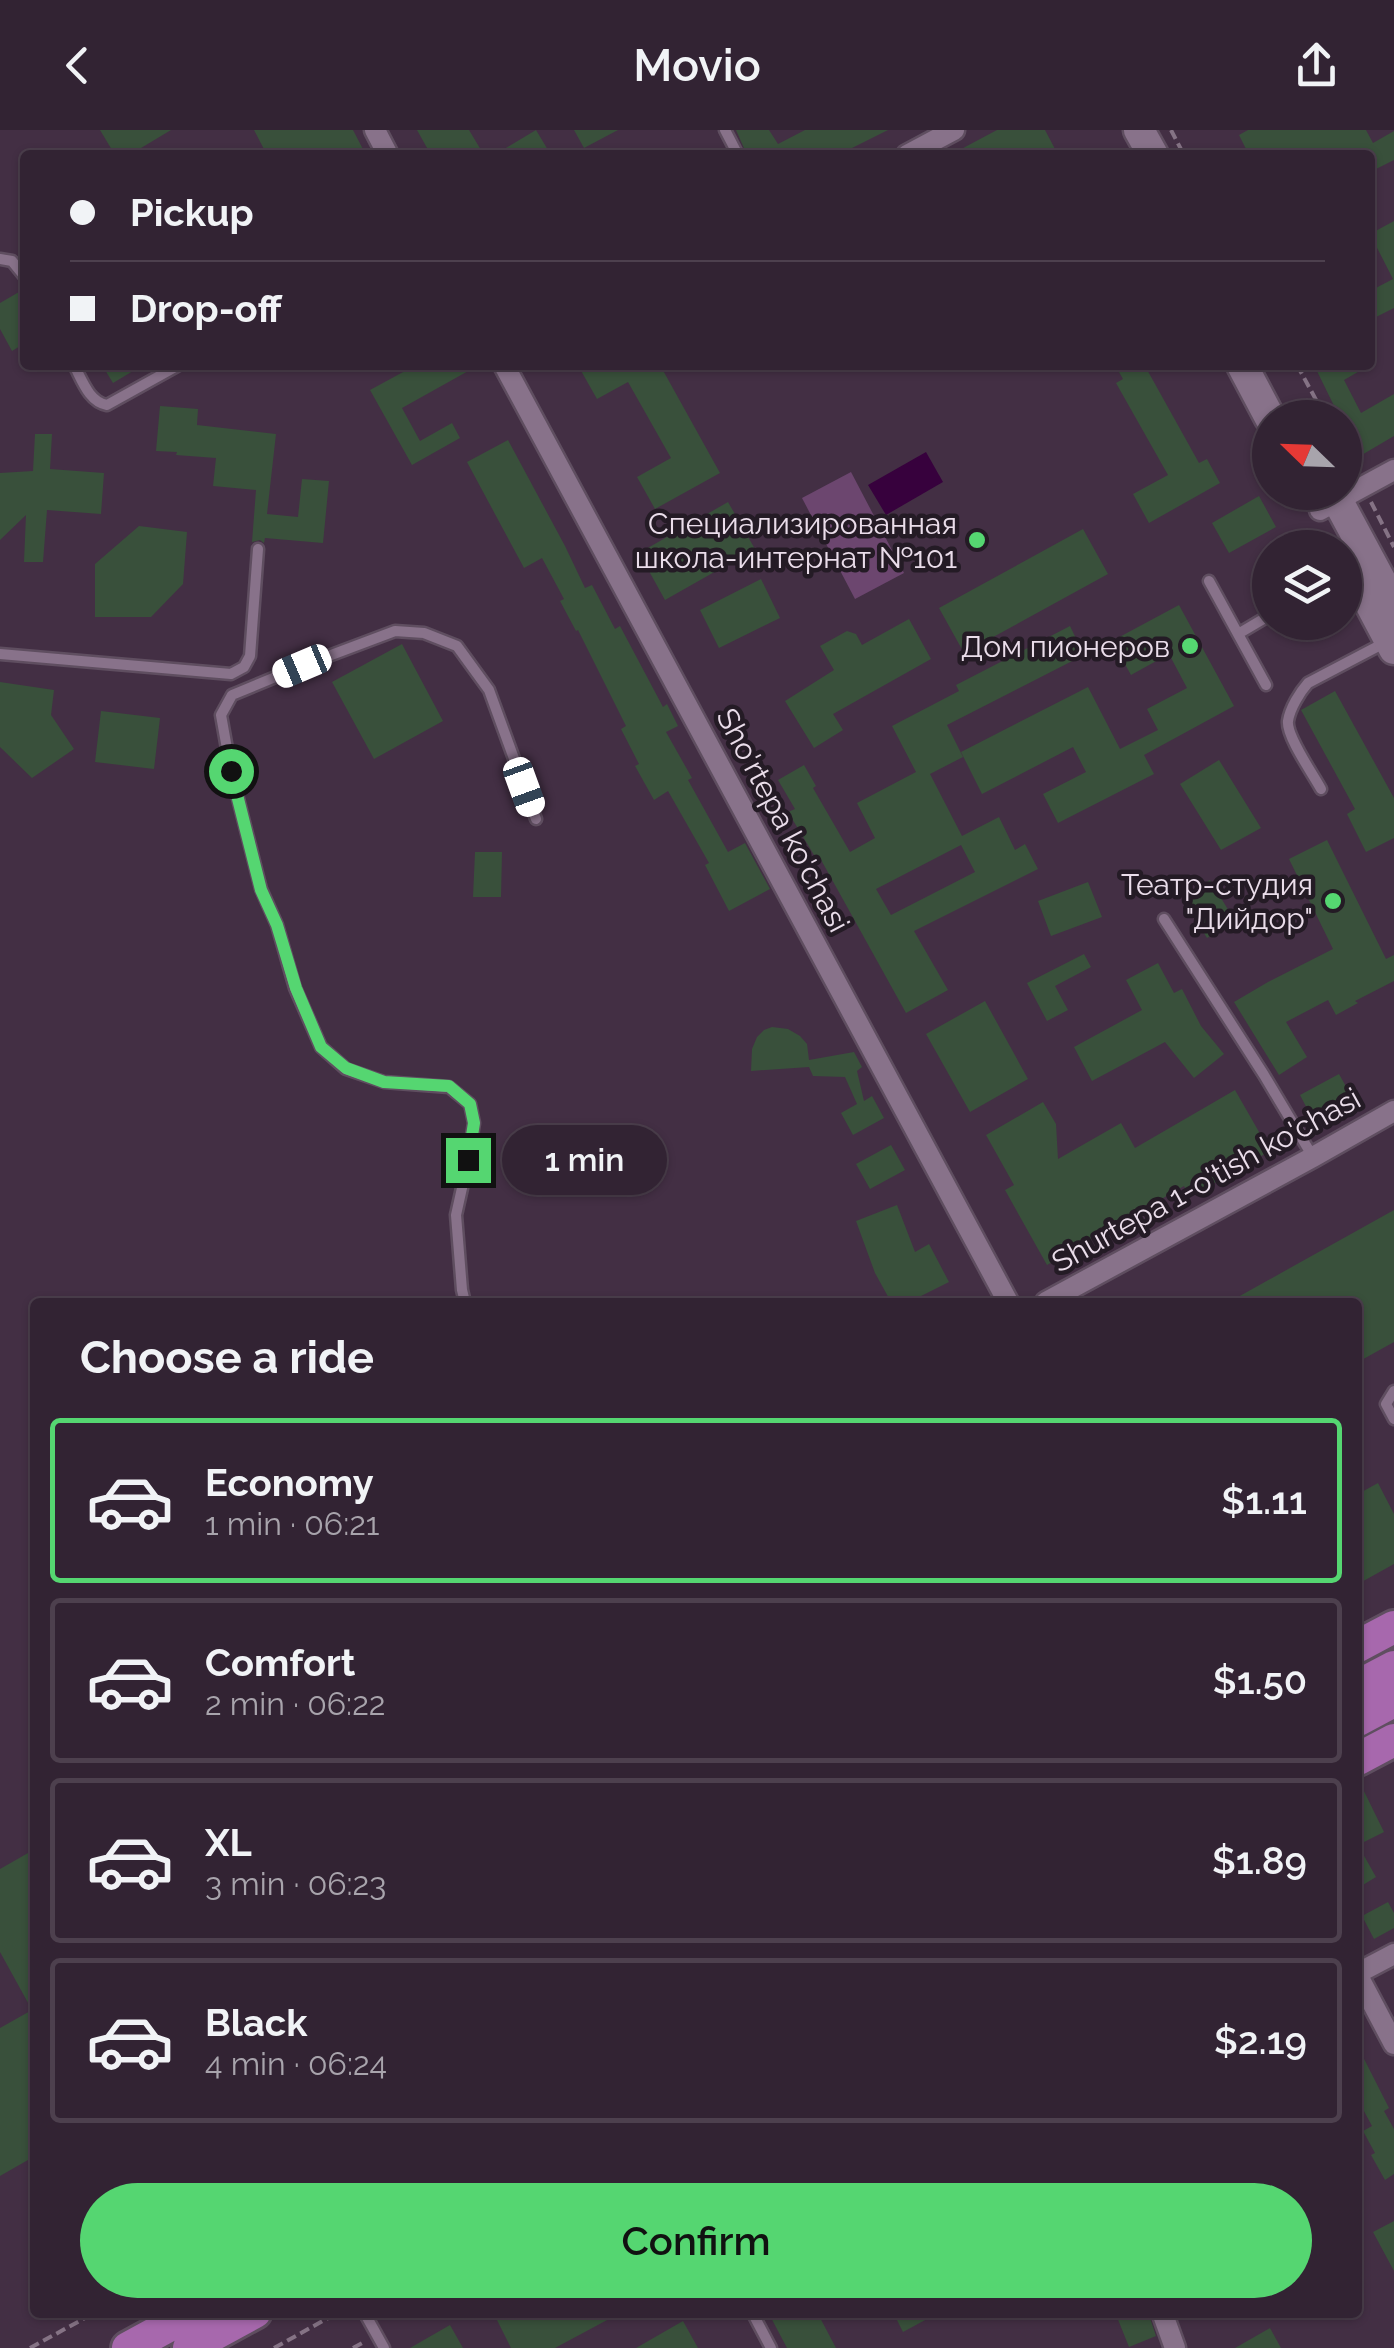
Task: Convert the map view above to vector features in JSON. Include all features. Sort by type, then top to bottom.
[{"type":"main road","points":[[1245,370],[1260,400]]},
{"type":"main road","points":[[1268,370],[1283,400]]},
{"type":"main road","points":[[1332,510],[1394,606]]},
{"type":"main road","points":[[1362,589],[1392,645]]},
{"type":"main road","points":[[1362,1644],[1394,1627]]},
{"type":"main road","points":[[1362,1684],[1394,1666]]},
{"type":"main road","points":[[1362,1718],[1394,1700]]},
{"type":"main road","points":[[1362,1757],[1394,1740]]},
{"type":"main road","points":[[128,2348],[183,2318]]},
{"type":"main road","points":[[189,2348],[244,2318]]},
{"type":"street","points":[[916,150],[954,130]]},
{"type":"street","name":"Sho'rtepa ko'chasi","points":[[509,370],[1006,1298]]},
{"type":"street","points":[[1362,483],[1394,470]]},
{"type":"street","name":"Shurtepa 1-o'tish ko'chasi","points":[[1053,1298],[1394,1110]]},
{"type":"street","points":[[1362,1973],[1394,1954]]},
{"type":"street","points":[[1362,1983],[1394,2044]]},
{"type":"street","points":[[1164,2318],[1175,2348]]},
{"type":"lane","points":[[77,370],[98,404],[107,405],[170,370]]},
{"type":"lane","points":[[0,654],[231,674],[244,667],[250,656],[258,548]]},
{"type":"lane","points":[[1208,582],[1266,685]]},
{"type":"lane","points":[[1238,634],[1252,626]]},
{"type":"lane","points":[[465,1298],[456,1214],[474,1123],[470,1104],[449,1086],[384,1082],[346,1068],[321,1047],[261,890],[221,715],[232,695],[302,666],[395,632],[424,634],[456,646],[489,690],[536,819]]},
{"type":"lane","points":[[1321,789],[1290,732],[1288,722],[1301,691],[1308,683],[1392,645]]},
{"type":"lane","points":[[1164,919],[1313,1158]]},
{"type":"lane","points":[[1394,1391],[1386,1404],[1394,1419]]},
{"type":"lane","points":[[367,2318],[384,2348]]},
{"type":"lane","points":[[755,2318],[771,2348]]},
{"type":"path","points":[[1301,370],[1316,400]]},
{"type":"path","points":[[30,2348],[85,2318]]},
{"type":"path","points":[[274,2348],[328,2318]]},
{"type":"shaded area","points":[[926,452],[943,482],[886,515],[868,485]]},
{"type":"shaded area","points":[[851,472],[904,573],[855,599],[802,498]]},
{"type":"building","points":[[100,130],[171,130],[142,150],[112,150]]},
{"type":"building","points":[[254,130],[353,130],[363,150],[264,150]]},
{"type":"building","points":[[417,130],[469,130],[481,150],[428,150]]},
{"type":"building","points":[[536,130],[548,150],[502,150]]},
{"type":"building","points":[[574,130],[618,130],[584,148]]},
{"type":"building","points":[[736,130],[769,130],[778,144],[805,130],[888,130],[848,150],[745,150]]},
{"type":"building","points":[[997,130],[1045,130],[1055,149],[1053,150],[959,150]]},
{"type":"building","points":[[1248,130],[1366,130],[1373,143],[1394,131],[1394,160],[1375,170],[1375,150],[1246,150],[1239,135]]},
{"type":"building","points":[[1394,221],[1394,308],[1375,318],[1375,288],[1393,279],[1375,244],[1375,231]]},
{"type":"building","points":[[20,294],[20,346],[12,351],[0,329],[0,303]]},
{"type":"building","points":[[105,370],[135,370],[113,383]]},
{"type":"building","points":[[407,370],[470,370],[402,408],[420,441],[452,423],[460,438],[412,465],[370,390]]},
{"type":"building","points":[[581,370],[663,370],[720,473],[655,509],[637,477],[671,458],[628,382],[597,399]]},
{"type":"building","points":[[1118,370],[1147,370],[1199,463],[1207,459],[1220,483],[1149,523],[1133,494],[1168,475],[1116,383],[1123,379]]},
{"type":"building","points":[[1316,370],[1361,370],[1344,380],[1354,400],[1331,400]]},
{"type":"building","points":[[1394,394],[1394,436],[1362,455],[1362,412]]},
{"type":"building","points":[[160,406],[198,409],[197,425],[276,434],[267,514],[298,517],[302,479],[329,481],[323,543],[265,538],[264,543],[252,542],[256,490],[213,486],[216,458],[156,451]]},
{"type":"building","points":[[35,434],[52,434],[50,469],[104,473],[101,514],[47,510],[43,562],[24,562],[26,515],[0,540],[0,473],[33,471]]},
{"type":"building","points":[[508,440],[585,588],[592,585],[615,629],[620,626],[663,707],[667,704],[678,726],[666,732],[728,852],[745,843],[770,889],[729,911],[705,865],[709,863],[668,791],[654,800],[635,766],[639,764],[621,729],[626,726],[560,601],[564,599],[542,558],[524,568],[467,462]]},
{"type":"building","points":[[1252,500],[1252,510],[1267,510],[1276,527],[1252,530],[1252,540],[1229,553],[1212,523]]},
{"type":"building","points":[[728,502],[755,549],[665,600],[639,553]]},
{"type":"building","points":[[139,526],[187,532],[183,584],[151,617],[95,617],[95,564]]},
{"type":"building","points":[[1083,529],[1108,574],[964,653],[939,608]]},
{"type":"building","points":[[761,579],[780,618],[719,648],[700,610]]},
{"type":"building","points":[[1179,605],[1234,706],[1144,755],[1154,774],[1058,823],[1043,794],[1086,772],[1073,747],[982,794],[961,752],[1088,687],[1120,749],[1158,730],[1147,709],[1187,688],[1169,654],[1131,675],[1112,641]]},
{"type":"building","points":[[909,619],[931,659],[833,714],[843,730],[814,748],[785,701],[834,670],[820,646],[847,631],[856,634],[862,645]]},
{"type":"building","points":[[1070,626],[1084,655],[947,725],[963,757],[930,774],[962,836],[999,817],[1015,850],[1025,844],[1038,869],[914,931],[948,990],[906,1013],[820,858],[817,860],[788,812],[795,809],[778,780],[804,765],[850,852],[875,838],[857,803],[916,772],[892,726],[959,691],[956,685]],"holes":[[[961,845],[975,872],[891,915],[876,889]]]},
{"type":"building","points":[[402,644],[443,721],[374,759],[332,682]]},
{"type":"building","points":[[0,682],[54,690],[51,715],[74,749],[32,778],[0,747]]},
{"type":"building","points":[[1335,691],[1394,798],[1394,838],[1366,852],[1347,814],[1355,809],[1301,710]]},
{"type":"building","points":[[101,711],[160,718],[154,769],[95,762]]},
{"type":"building","points":[[1219,760],[1261,828],[1221,850],[1180,784]]},
{"type":"building","points":[[1327,840],[1386,959],[1394,955],[1394,981],[1336,1015],[1328,1000],[1286,1022],[1307,1057],[1279,1075],[1234,1002],[1333,949],[1289,859]]},
{"type":"building","points":[[475,852],[502,852],[501,897],[473,897]]},
{"type":"building","points":[[1210,880],[1235,921],[1207,938],[1182,897]]},
{"type":"building","points":[[1088,882],[1102,917],[1051,936],[1038,901]]},
{"type":"building","points":[[1084,954],[1091,967],[1055,986],[1068,1010],[1047,1021],[1027,983]]},
{"type":"building","points":[[1158,963],[1174,993],[1182,989],[1201,1026],[1224,1054],[1194,1078],[1165,1042],[1092,1081],[1074,1047],[1142,1010],[1126,980]]},
{"type":"building","points":[[985,1001],[1028,1079],[970,1112],[926,1034]]},
{"type":"building","points":[[772,1027],[800,1036],[807,1044],[809,1060],[854,1052],[862,1067],[857,1071],[864,1101],[872,1096],[884,1118],[853,1135],[841,1113],[857,1104],[845,1077],[813,1076],[809,1067],[751,1071],[757,1037]]},
{"type":"building","points":[[1339,1074],[1354,1101],[1314,1122],[1300,1095]]},
{"type":"building","points":[[1235,1090],[1270,1151],[1190,1197],[1184,1186],[1047,1265],[1005,1190],[1014,1185],[986,1135],[1043,1102],[1056,1124],[1058,1159],[1121,1123],[1135,1148]]},
{"type":"building","points":[[891,1145],[905,1170],[870,1189],[856,1164]]},
{"type":"building","points":[[897,1205],[915,1252],[929,1244],[949,1282],[917,1298],[889,1298],[856,1221]]},
{"type":"building","points":[[1394,1210],[1394,1342],[1362,1360],[1362,1298],[1236,1298]]},
{"type":"building","points":[[1378,1483],[1394,1514],[1394,1564],[1362,1582],[1362,1492]]},
{"type":"building","points":[[1362,1787],[1384,1832],[1362,1843]]},
{"type":"building","points":[[30,1852],[30,2006],[0,1952],[0,1869]]},
{"type":"building","points":[[1362,1852],[1376,1877],[1362,1886]]},
{"type":"building","points":[[1388,1902],[1394,1913],[1394,1928],[1374,1939],[1362,1916]]},
{"type":"building","points":[[30,2011],[30,2159],[0,2176],[0,2028]]},
{"type":"building","points":[[1362,2055],[1389,2108],[1384,2111],[1394,2129],[1394,2174],[1385,2180],[1363,2131],[1372,2126],[1362,2107]]},
{"type":"building","points":[[1394,2221],[1394,2271],[1373,2232]]},
{"type":"building","points":[[496,2318],[611,2318],[555,2348],[511,2348]]},
{"type":"building","points":[[771,2318],[820,2318],[836,2348],[787,2348]]},
{"type":"building","points":[[896,2318],[929,2318],[903,2332]]},
{"type":"building","points":[[1117,2318],[1150,2318],[1156,2336],[1129,2347]]},
{"type":"building","points":[[683,2321],[698,2348],[636,2348]]},
{"type":"building","points":[[450,2325],[463,2348],[410,2348]]},
{"type":"building","points":[[1270,2328],[1281,2348],[1235,2348]]},
{"type":"place","name":"Специализированная школа-интернат №101","points":[[977,540]]},
{"type":"place","name":"Дом пионеров","points":[[1190,646]]},
{"type":"place","name":"Театр-студия \"Дийдор\"","points":[[1333,901]]},
{"type":"route","points":[[231,771],[261,890],[321,1047],[346,1068],[384,1082],[449,1086],[470,1104],[474,1123],[468,1160]]}]
